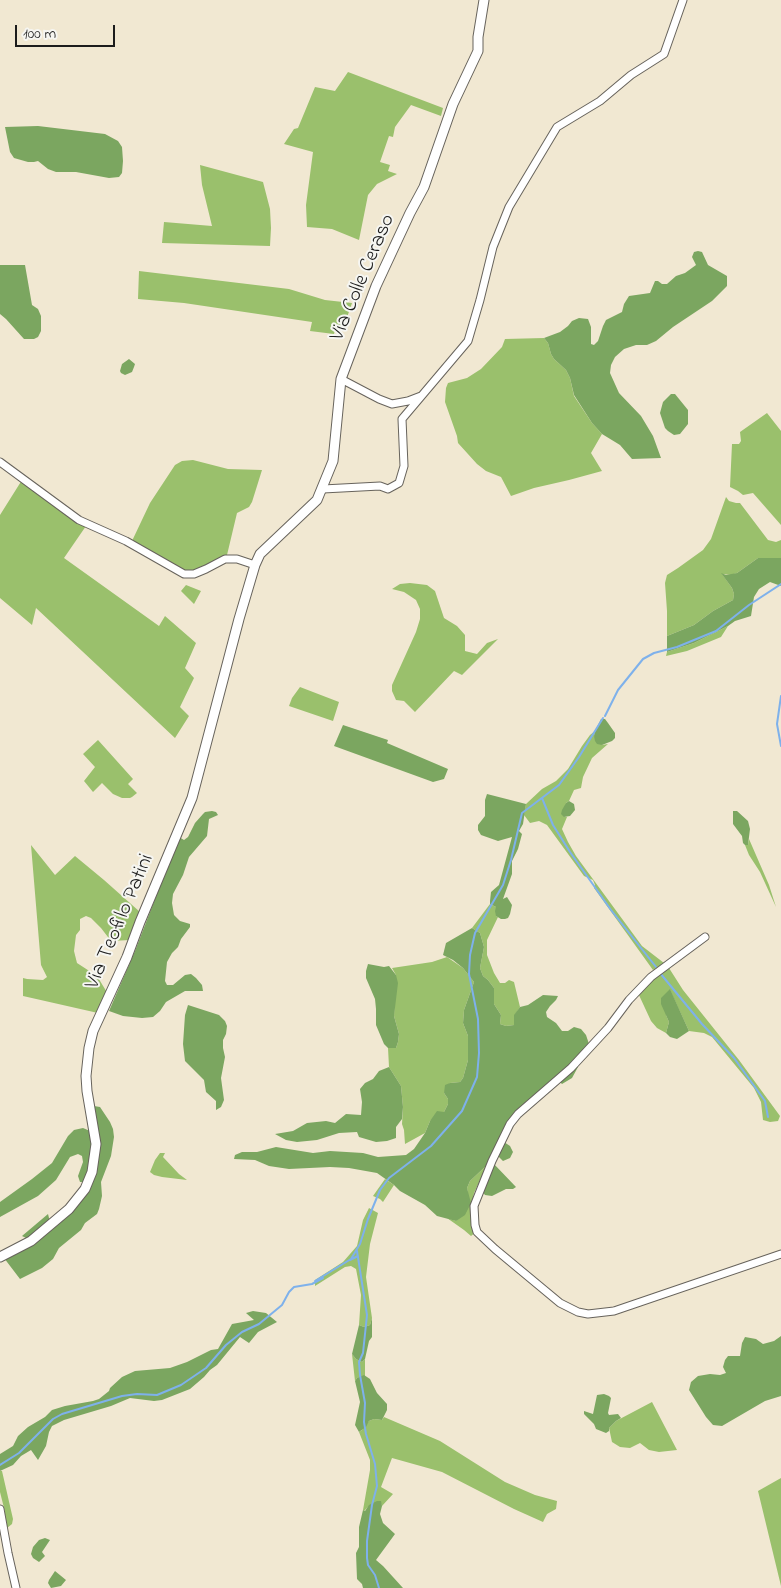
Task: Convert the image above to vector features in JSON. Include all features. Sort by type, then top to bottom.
[{"type":"street","name":"Via Colle Ceraso","points":[[260,554],[317,500],[323,489],[333,460],[341,379],[376,286],[424,187],[452,104],[478,51],[478,37],[484,0]]},
{"type":"street","points":[[323,489],[380,486],[388,489],[399,483],[404,466],[402,419],[468,341],[493,246],[509,207],[557,127],[600,101],[631,75],[664,54],[683,0]]},
{"type":"street","points":[[341,379],[379,400],[392,404],[408,401],[422,395]]},
{"type":"street","points":[[0,462],[78,520],[126,541],[184,574],[194,574],[225,559],[237,559],[255,565]]},
{"type":"street","name":"Via Teofilo Patini","points":[[0,1257],[31,1241],[69,1209],[85,1189],[92,1172],[96,1144],[86,1076],[89,1048],[93,1033],[127,957],[192,798],[238,619],[260,554]]},
{"type":"street","points":[[705,937],[651,978],[629,1000],[608,1028],[571,1068],[518,1114],[510,1124],[492,1161],[474,1206],[475,1225],[478,1232],[495,1250],[560,1303],[578,1312],[588,1314],[614,1311],[781,1254]]},
{"type":"street","points":[[0,1510],[16,1588]]},
{"type":"green space","points":[[348,72],[443,108],[441,116],[411,105],[395,127],[393,137],[389,136],[380,162],[390,165],[388,171],[397,174],[377,184],[368,195],[359,240],[332,229],[307,227],[306,205],[313,152],[284,144],[294,129],[298,128],[315,87],[335,91]]},
{"type":"green space","points":[[38,126],[105,134],[118,141],[122,147],[122,173],[119,177],[109,178],[76,172],[56,172],[48,169],[38,161],[28,162],[14,158],[10,152],[5,127]]},
{"type":"green space","points":[[200,165],[263,182],[270,209],[270,246],[162,243],[164,222],[212,226],[202,185]]},
{"type":"green space","points":[[694,252],[702,252],[708,265],[727,276],[727,286],[712,301],[673,327],[656,341],[647,345],[636,345],[624,349],[615,357],[611,365],[610,373],[619,393],[641,416],[653,436],[661,458],[632,459],[620,445],[602,434],[592,423],[574,395],[566,370],[554,359],[544,338],[560,332],[572,321],[579,318],[588,319],[591,327],[591,344],[594,345],[598,341],[606,320],[622,312],[629,296],[650,293],[655,281],[667,284],[676,276],[685,273],[696,265],[692,257]]},
{"type":"green space","points":[[0,265],[25,265],[32,305],[38,309],[41,316],[41,331],[38,337],[34,339],[24,339],[0,314]]},
{"type":"green space","points":[[139,271],[289,289],[325,300],[352,303],[344,326],[336,325],[334,334],[310,331],[312,322],[184,303],[138,299]]},
{"type":"green space","points":[[544,338],[554,359],[566,370],[574,396],[592,423],[602,434],[591,453],[602,471],[534,488],[511,496],[501,477],[486,471],[477,464],[458,443],[445,402],[446,388],[448,383],[467,378],[481,369],[502,347],[505,339]]},
{"type":"green space","points":[[129,359],[135,364],[132,372],[125,375],[120,371],[122,364]]},
{"type":"green space","points":[[671,394],[675,394],[688,410],[688,424],[680,434],[674,435],[665,428],[660,413],[663,402]]},
{"type":"green space","points":[[767,413],[781,431],[781,525],[753,493],[743,495],[730,487],[732,444],[739,444],[741,441],[740,432]]},
{"type":"green space","points":[[193,460],[228,469],[262,470],[252,502],[249,507],[237,513],[227,555],[202,570],[186,573],[132,541],[150,503],[175,465],[182,461]]},
{"type":"green space","points":[[22,480],[86,526],[64,558],[159,626],[165,616],[196,643],[185,668],[194,678],[180,707],[189,716],[175,738],[36,608],[32,625],[0,598],[0,515]]},
{"type":"green space","points":[[726,497],[729,501],[740,503],[768,540],[776,542],[781,540],[781,558],[758,558],[737,573],[731,575],[722,574],[732,588],[733,600],[713,611],[694,625],[667,636],[665,583],[667,575],[703,550],[711,539]]},
{"type":"green space","points":[[758,558],[781,558],[781,586],[770,582],[759,589],[754,597],[751,616],[735,621],[694,643],[667,652],[667,636],[694,625],[713,611],[733,600],[732,588],[721,573],[726,575],[737,573]]},
{"type":"green space","points":[[400,584],[427,585],[435,591],[444,618],[457,626],[465,635],[465,651],[477,654],[487,643],[498,639],[462,675],[454,671],[415,712],[404,701],[396,700],[392,691],[392,685],[416,632],[420,619],[420,609],[416,600],[404,592],[392,589]]},
{"type":"green space","points":[[186,585],[201,591],[194,604],[181,591]]},
{"type":"green space","points":[[728,626],[721,637],[687,651],[666,656],[667,652],[694,643]]},
{"type":"green space","points":[[300,687],[339,702],[333,721],[289,706]]},
{"type":"green space","points":[[601,719],[605,719],[615,733],[615,738],[612,741],[602,745],[597,744],[594,736]]},
{"type":"green space","points":[[343,725],[388,740],[387,743],[448,769],[444,779],[433,782],[334,746]]},
{"type":"green space","points":[[595,731],[594,736],[602,745],[608,744],[592,758],[583,777],[581,788],[574,790],[569,801],[566,803],[564,817],[567,817],[562,829],[576,856],[642,946],[664,963],[653,970],[594,888],[593,880],[584,876],[547,825],[539,821],[530,823],[524,815],[526,804],[542,789],[556,781],[568,769],[582,746]]},
{"type":"green space","points":[[98,740],[133,779],[128,784],[137,793],[132,797],[122,798],[113,794],[102,783],[93,792],[84,781],[95,767],[83,754]]},
{"type":"green space","points":[[487,794],[526,804],[523,824],[519,831],[522,834],[512,861],[512,874],[503,899],[507,897],[512,905],[508,918],[505,919],[496,916],[496,907],[490,904],[490,901],[491,892],[499,885],[512,837],[498,841],[481,835],[478,830],[478,825],[485,816]]},
{"type":"green space","points":[[569,801],[574,804],[575,810],[570,816],[564,817],[561,814],[562,810]]},
{"type":"green space","points":[[212,811],[218,815],[209,819],[207,836],[189,857],[183,875],[173,894],[174,915],[180,921],[190,924],[190,927],[167,962],[165,981],[167,985],[173,985],[185,975],[191,974],[202,985],[203,991],[185,991],[166,1002],[153,1017],[123,1016],[109,1011],[135,951],[179,837],[184,840],[188,837],[195,823],[203,814]]},
{"type":"green space","points":[[733,811],[737,811],[748,821],[750,829],[748,845],[743,843],[742,836],[733,824]]},
{"type":"green space","points":[[749,839],[769,885],[776,907],[745,845],[748,845]]},
{"type":"green space","points":[[31,845],[55,875],[75,856],[140,912],[130,940],[111,941],[91,918],[86,916],[80,919],[80,930],[76,935],[74,951],[77,963],[97,976],[108,994],[98,1013],[23,996],[23,978],[43,980],[47,977],[41,965]]},
{"type":"green space","points":[[490,904],[496,907],[496,916],[498,917],[487,940],[487,955],[500,983],[505,983],[509,980],[514,982],[520,1007],[515,1015],[514,1025],[506,1026],[500,1024],[501,1015],[494,1004],[494,988],[483,976],[480,968],[484,947],[480,933],[472,928]]},
{"type":"green space","points":[[472,928],[480,933],[484,947],[480,968],[483,976],[494,988],[494,1004],[501,1015],[500,1024],[506,1026],[514,1025],[514,1015],[520,1007],[528,1005],[543,995],[558,996],[546,1012],[547,1017],[556,1023],[562,1031],[568,1031],[574,1027],[581,1029],[586,1035],[589,1044],[573,1061],[578,1067],[572,1078],[562,1084],[556,1078],[516,1113],[487,1165],[470,1181],[467,1188],[471,1203],[465,1215],[456,1221],[437,1216],[425,1205],[400,1191],[377,1173],[330,1167],[289,1169],[269,1166],[255,1160],[234,1159],[235,1155],[242,1152],[257,1152],[276,1147],[313,1153],[330,1151],[363,1153],[378,1157],[406,1155],[414,1149],[437,1111],[444,1112],[448,1104],[448,1099],[444,1093],[445,1085],[460,1082],[468,1060],[468,1036],[463,1023],[464,1010],[474,982],[463,968],[443,955],[446,943]]},
{"type":"green space","points":[[447,957],[463,968],[474,982],[464,1010],[463,1023],[468,1036],[468,1060],[463,1078],[460,1082],[450,1083],[444,1093],[448,1099],[448,1104],[444,1112],[430,1121],[425,1133],[405,1144],[402,1124],[401,1086],[389,1067],[388,1048],[396,1048],[399,1034],[394,1016],[396,975],[392,968],[432,962]]},
{"type":"green space","points":[[368,964],[389,966],[396,975],[398,983],[394,1016],[399,1034],[396,1048],[388,1048],[384,1044],[376,1025],[375,999],[366,978]]},
{"type":"green space","points":[[669,968],[683,990],[739,1060],[780,1116],[778,1121],[770,1122],[763,1120],[761,1102],[754,1088],[712,1037],[704,1033],[689,1031],[670,990],[666,1015],[669,1022],[666,1033],[657,1028],[651,1021],[638,993]]},
{"type":"green space","points":[[670,989],[689,1031],[677,1039],[670,1037],[666,1033],[669,1022],[661,1004],[661,998]]},
{"type":"green space","points":[[188,1005],[219,1015],[227,1026],[223,1040],[225,1057],[221,1078],[224,1100],[221,1107],[216,1110],[216,1101],[206,1092],[204,1080],[185,1061],[183,1044],[185,1015]]},
{"type":"green space","points":[[389,1067],[401,1086],[402,1119],[396,1127],[396,1138],[376,1142],[359,1137],[357,1132],[339,1133],[317,1140],[297,1142],[286,1140],[275,1134],[293,1131],[307,1123],[326,1121],[335,1123],[346,1114],[361,1115],[360,1089],[365,1083],[373,1079],[379,1071]]},
{"type":"green space","points":[[94,1106],[100,1107],[110,1122],[114,1137],[111,1156],[101,1182],[102,1196],[97,1214],[59,1248],[53,1259],[42,1268],[20,1279],[4,1258],[30,1247],[53,1229],[76,1208],[87,1191],[98,1138]]},
{"type":"green space","points":[[83,1128],[90,1131],[93,1138],[84,1182],[80,1182],[78,1176],[83,1162],[82,1156],[78,1154],[70,1157],[56,1180],[38,1196],[0,1217],[0,1202],[52,1163],[68,1136],[74,1130]]},
{"type":"green space","points":[[504,1142],[510,1146],[513,1152],[510,1158],[503,1161],[497,1155]]},
{"type":"green space","points":[[160,1153],[165,1153],[163,1157],[187,1180],[162,1177],[150,1172]]},
{"type":"green space","points":[[493,1163],[516,1187],[506,1189],[492,1196],[485,1195],[482,1191]]},
{"type":"green space","points":[[487,1165],[474,1193],[471,1219],[476,1232],[471,1236],[447,1218],[456,1221],[468,1194],[467,1188],[470,1181]]},
{"type":"green space","points":[[385,1179],[394,1185],[383,1202],[373,1196]]},
{"type":"green space","points":[[369,1208],[378,1213],[370,1244],[366,1277],[372,1318],[370,1325],[364,1327],[359,1325],[361,1295],[356,1269],[351,1266],[345,1267],[315,1286],[315,1280],[343,1262],[357,1246],[363,1220]]},
{"type":"green space","points":[[48,1214],[50,1222],[32,1237],[26,1238],[22,1236]]},
{"type":"green space","points":[[253,1311],[266,1313],[277,1322],[258,1332],[249,1343],[240,1337],[217,1365],[190,1389],[162,1400],[130,1398],[111,1406],[64,1420],[52,1426],[46,1446],[38,1460],[31,1450],[21,1456],[13,1465],[0,1471],[0,1454],[13,1446],[18,1436],[28,1427],[45,1417],[52,1410],[99,1399],[122,1377],[135,1371],[170,1368],[211,1350],[218,1349],[232,1324],[254,1320],[246,1313]]},
{"type":"green space","points":[[372,1318],[372,1337],[369,1341],[365,1359],[362,1362],[352,1354],[359,1325],[364,1327],[370,1325]]},
{"type":"green space","points":[[781,1336],[781,1396],[765,1401],[722,1426],[713,1425],[689,1390],[691,1382],[698,1376],[726,1373],[723,1367],[725,1360],[728,1356],[740,1356],[745,1337],[756,1339],[763,1344],[774,1341]]},
{"type":"green space","points":[[352,1354],[362,1362],[365,1359],[365,1376],[357,1378],[355,1381]]},
{"type":"green space","points":[[364,1375],[370,1379],[377,1393],[387,1404],[387,1410],[382,1420],[374,1419],[369,1421],[366,1427],[359,1432],[355,1425],[360,1402],[355,1381]]},
{"type":"green space","points":[[604,1394],[611,1398],[609,1415],[618,1414],[621,1418],[606,1433],[596,1429],[594,1424],[584,1414],[584,1411],[593,1414],[597,1395]]},
{"type":"green space","points":[[652,1402],[677,1450],[659,1452],[649,1450],[640,1443],[630,1448],[620,1447],[612,1442],[609,1428],[616,1421]]},
{"type":"green space","points":[[384,1417],[440,1441],[505,1482],[535,1495],[557,1501],[556,1509],[547,1514],[543,1522],[442,1472],[392,1458],[381,1487],[393,1494],[382,1506],[380,1501],[364,1511],[370,1460],[359,1432],[369,1421],[374,1419],[382,1420]]},
{"type":"green space","points":[[0,1471],[2,1471],[13,1519],[12,1524],[7,1528],[0,1492]]},
{"type":"green space","points":[[781,1478],[781,1586],[758,1491]]},
{"type":"green space","points":[[381,1501],[380,1514],[383,1523],[395,1534],[376,1560],[403,1588],[363,1588],[357,1579],[356,1553],[359,1547],[359,1527],[363,1510],[365,1511],[369,1505]]},
{"type":"green space","points":[[45,1538],[50,1540],[42,1552],[45,1556],[39,1562],[31,1554],[33,1547],[39,1540]]},
{"type":"green space","points":[[55,1571],[66,1580],[61,1586],[51,1588],[48,1583]]},
{"type":"waterway","points":[[605,716],[618,690],[643,659],[654,653],[677,647],[716,631],[749,605],[781,584]]},
{"type":"waterway","points":[[781,696],[777,724],[781,746]]},
{"type":"waterway","points":[[315,1281],[351,1259],[360,1244],[380,1190],[389,1178],[431,1146],[462,1111],[477,1077],[479,1053],[478,1019],[469,974],[470,955],[475,933],[503,885],[522,813],[559,785],[603,718]]},
{"type":"waterway","points":[[542,798],[553,825],[570,852],[611,910],[656,967]]},
{"type":"waterway","points":[[660,973],[702,1024],[734,1058],[765,1101],[768,1117]]},
{"type":"waterway","points":[[357,1251],[367,1315],[363,1353],[359,1362],[360,1375],[365,1403],[364,1422],[375,1464],[377,1486],[372,1505],[367,1541],[367,1558],[368,1565],[375,1575],[379,1588]]},
{"type":"waterway","points":[[350,1260],[358,1256]]},
{"type":"waterway","points":[[0,1465],[19,1453],[53,1419],[62,1414],[122,1396],[137,1394],[157,1395],[181,1385],[206,1368],[226,1345],[242,1332],[259,1324],[282,1305],[294,1287],[312,1284],[323,1278]]}]
